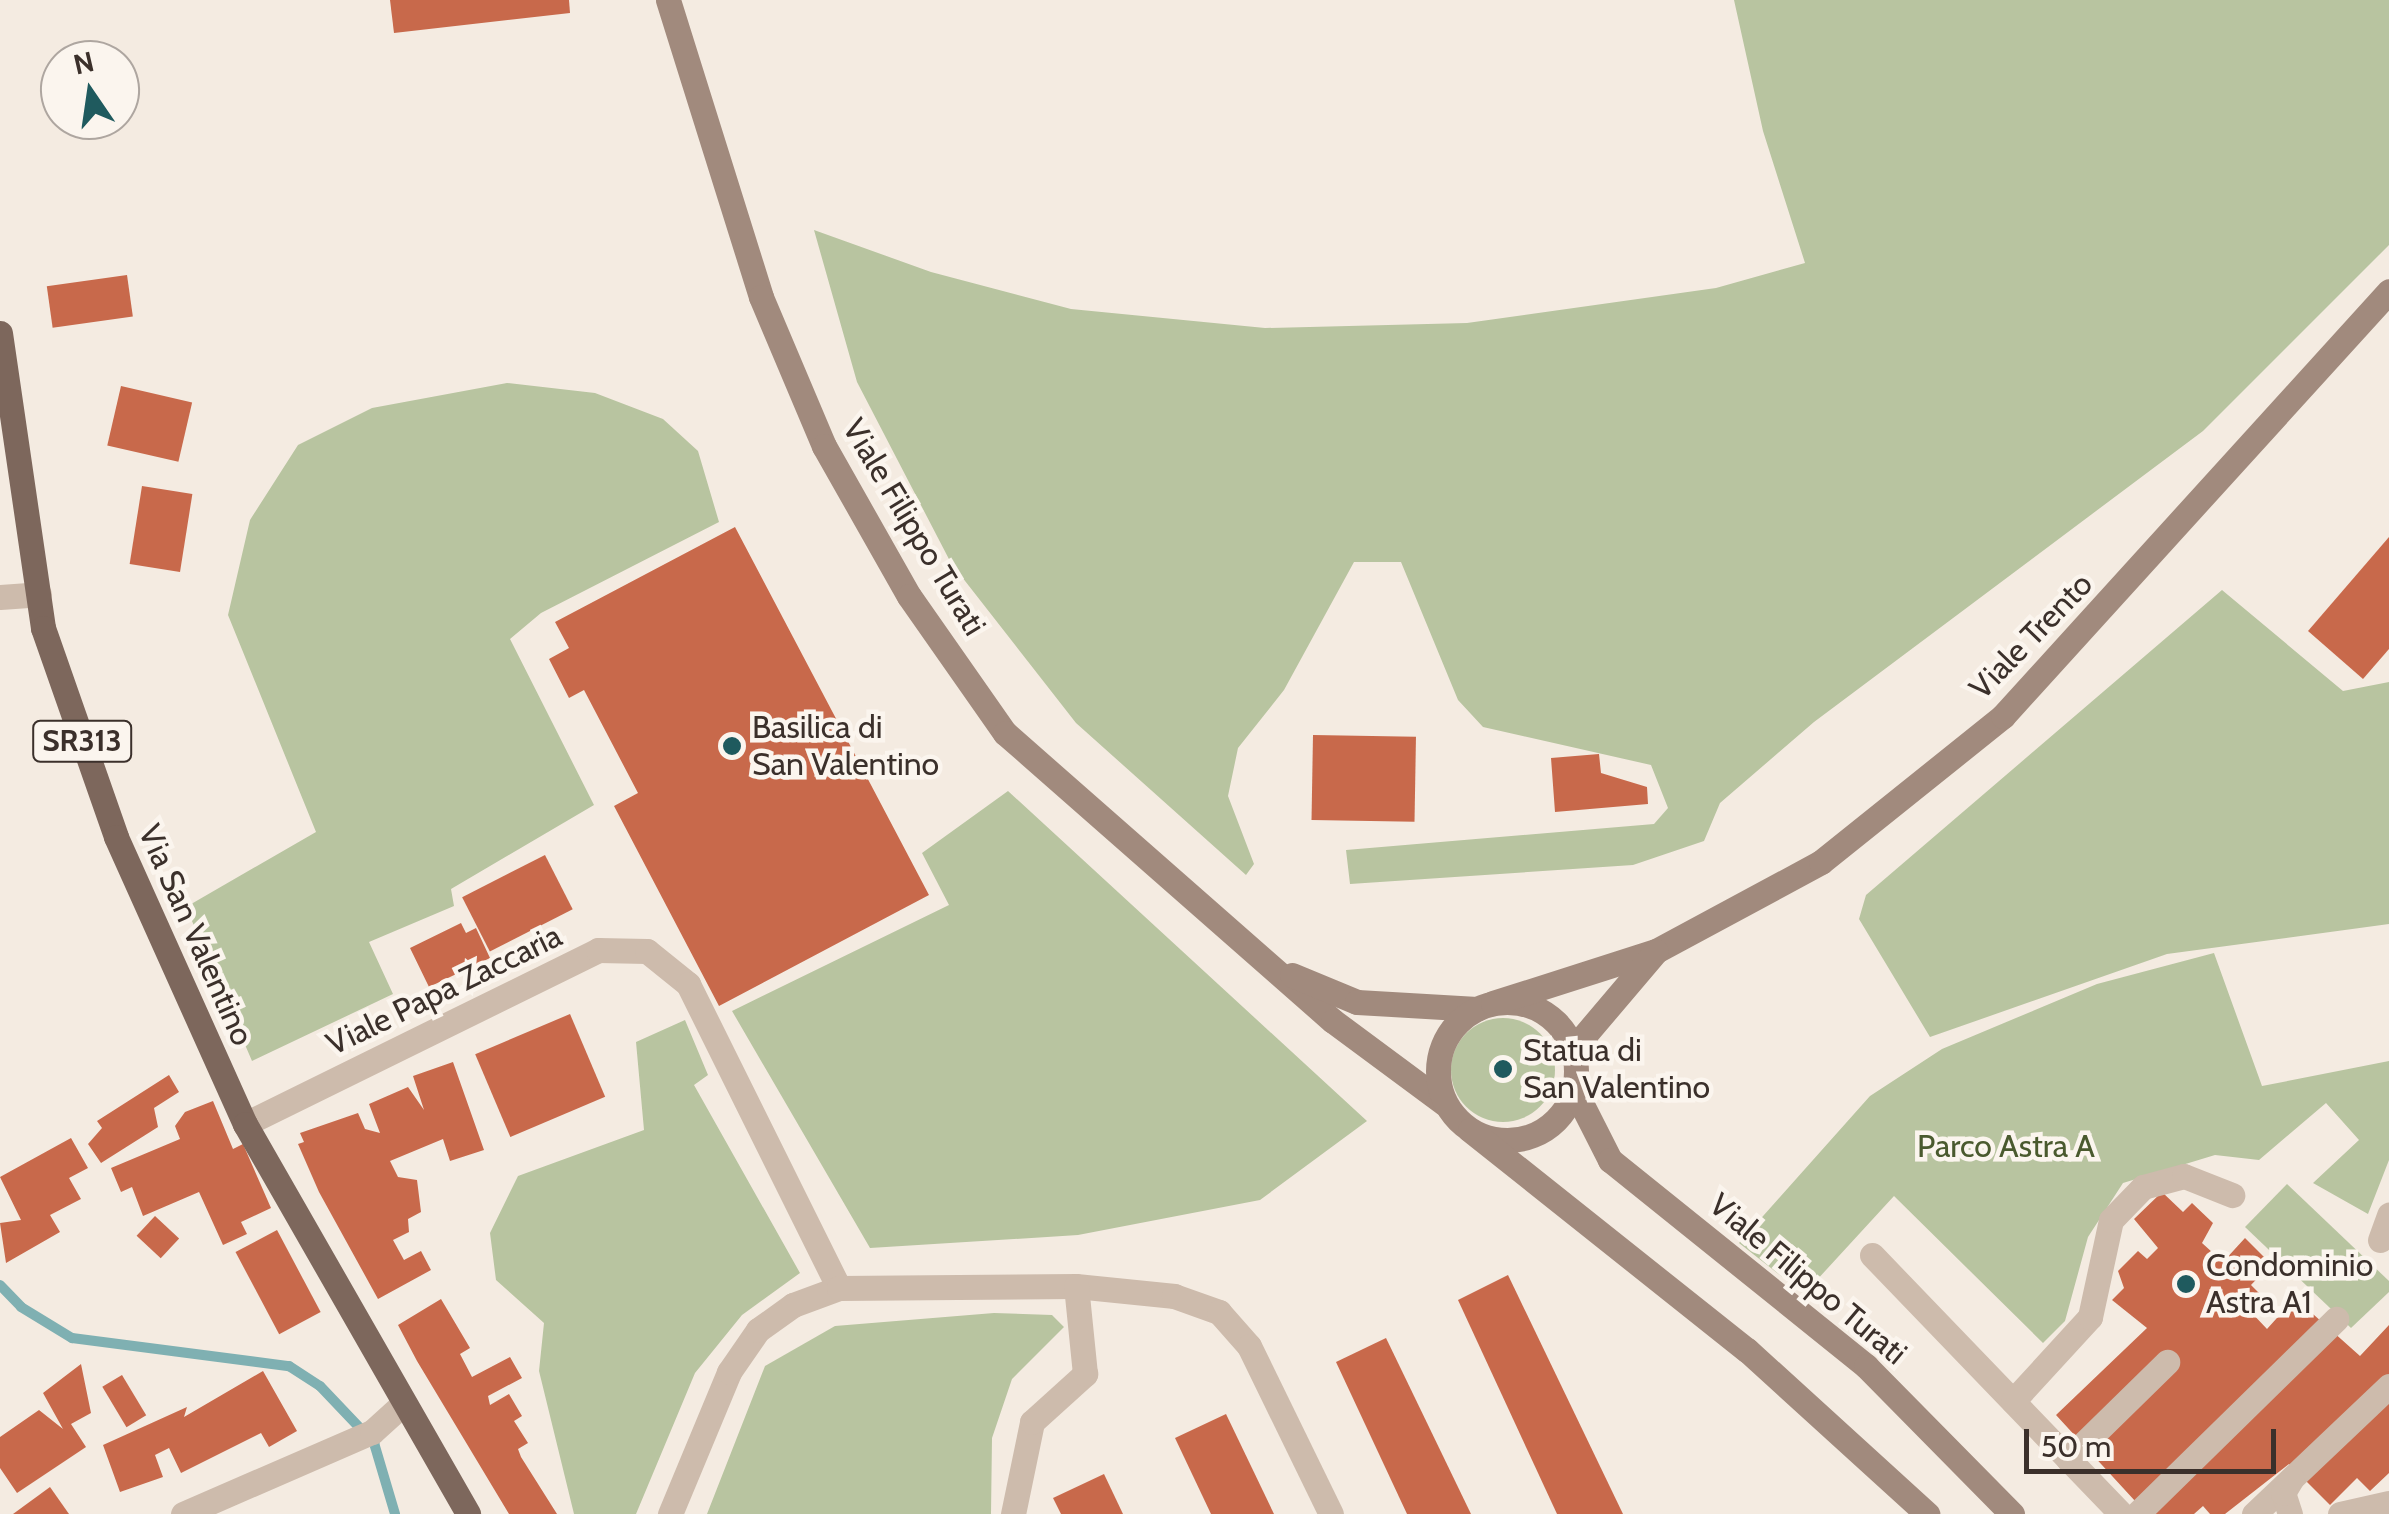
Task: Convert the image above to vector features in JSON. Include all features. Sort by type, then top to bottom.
[{"type":"main road","name":"Via San Valentino","points":[[0,333],[8,439],[43,628],[116,836],[245,1124],[468,1514]]},
{"type":"street","name":"Viale Filippo Turati","points":[[668,0],[761,297],[824,446],[909,596],[1005,733],[1096,820],[1282,971],[1333,1021],[1445,1104]]},
{"type":"street","name":"Viale Trento","points":[[1485,1006],[1656,950],[1821,862],[2003,716],[2389,291]]},
{"type":"street","points":[[0,597],[39,594]]},
{"type":"street","name":"Viale Papa Zaccaria","points":[[245,1124],[598,950],[647,951],[688,984],[839,1288]]},
{"type":"street","name":"Viale Trento","points":[[1573,1049],[1656,950]]},
{"type":"street","name":"Viale Filippo Turati","points":[[1282,971],[1357,1002],[1485,1006]]},
{"type":"street","points":[[1470,1130],[1490,1138],[1532,1136],[1565,1108],[1574,1089],[1573,1049],[1550,1016],[1513,1002],[1485,1006],[1445,1039],[1438,1083],[1445,1104],[1470,1130],[1747,1350],[1927,1514]]},
{"type":"street","name":"Viale Filippo Turati","points":[[1574,1089],[1610,1160],[1866,1366],[2012,1514]]},
{"type":"street","points":[[2013,1401],[2090,1318],[2111,1220],[2143,1187],[2184,1176],[2232,1194]]},
{"type":"street","points":[[2380,1240],[2389,1215]]},
{"type":"street","points":[[1872,1255],[2121,1514]]},
{"type":"street","points":[[1013,1514],[1032,1422],[1085,1374],[1076,1286]]},
{"type":"street","points":[[670,1514],[730,1372],[758,1330],[792,1304],[839,1288],[1076,1286],[1174,1296],[1219,1312],[1249,1346],[1331,1514]]},
{"type":"street","points":[[2138,1514],[2336,1319]]},
{"type":"street","points":[[2068,1459],[2167,1362]]},
{"type":"street","points":[[2254,1514],[2389,1386]]},
{"type":"street","points":[[182,1514],[372,1432],[404,1404]]},
{"type":"street","points":[[2290,1514],[2283,1493],[2292,1478]]},
{"type":"street","points":[[2340,1514],[2388,1502]]},
{"type":"green space","points":[[1734,0],[2389,0],[2389,245],[2203,431],[1814,722],[1720,803],[1704,841],[1633,865],[1350,884],[1346,850],[1654,824],[1668,808],[1651,765],[1483,727],[1458,700],[1401,562],[1354,562],[1284,690],[1238,748],[1228,796],[1254,864],[1246,875],[1076,723],[951,563],[857,382],[814,230],[931,272],[1071,309],[1265,328],[1467,323],[1716,288],[1805,263],[1763,131]]},
{"type":"green space","points":[[507,383],[595,393],[663,419],[698,451],[719,522],[541,613],[510,639],[594,805],[451,889],[454,906],[369,942],[393,994],[252,1061],[186,907],[316,832],[228,615],[250,520],[298,445],[372,408]]},
{"type":"green space","points":[[2222,590],[2343,691],[2389,682],[2389,924],[2167,954],[1930,1037],[1859,919],[1866,895]]},
{"type":"green space","points":[[1008,791],[1367,1121],[1260,1200],[1078,1235],[870,1248],[732,1011],[949,905],[922,853]]},
{"type":"green space","name":"Parco Astra A","points":[[2214,953],[2262,1086],[2389,1061],[2389,1160],[2368,1214],[2313,1183],[2359,1140],[2326,1103],[2259,1160],[2215,1155],[2123,1183],[2088,1237],[2065,1321],[2043,1343],[1894,1196],[1804,1294],[1739,1243],[1870,1096],[1942,1049],[2097,984]]},
{"type":"green space","points":[[1503,1018],[1523,1022],[1540,1033],[1551,1050],[1555,1070],[1551,1090],[1540,1107],[1523,1118],[1503,1122],[1483,1118],[1466,1107],[1455,1090],[1451,1070],[1455,1050],[1466,1033],[1483,1022]]},
{"type":"green space","points":[[685,1020],[708,1075],[694,1085],[800,1273],[742,1315],[695,1373],[636,1514],[574,1514],[539,1371],[544,1323],[496,1280],[490,1233],[518,1176],[644,1130],[636,1042]]},
{"type":"green space","points":[[2287,1184],[2389,1281],[2389,1292],[2351,1328],[2245,1227]]},
{"type":"green space","points":[[994,1313],[1052,1315],[1064,1327],[1012,1379],[992,1438],[991,1514],[707,1514],[765,1366],[835,1326]]},
{"type":"building","points":[[390,0],[569,0],[570,13],[394,33]]},
{"type":"building","points":[[127,275],[133,317],[53,328],[47,286]]},
{"type":"building","points":[[121,386],[192,402],[178,462],[107,445]]},
{"type":"building","points":[[142,486],[192,494],[180,572],[130,564]]},
{"type":"building","name":"Basilica di San Valentino","points":[[735,527],[929,895],[719,1006],[614,806],[638,793],[584,690],[569,698],[549,659],[569,648],[555,622]]},
{"type":"building","points":[[2389,537],[2389,649],[2363,679],[2308,631]]},
{"type":"building","points":[[1313,735],[1416,737],[1415,822],[1312,820]]},
{"type":"building","points":[[1599,754],[1601,773],[1647,787],[1648,804],[1555,812],[1551,758]]},
{"type":"building","points":[[545,855],[573,909],[490,952],[462,897]]},
{"type":"building","points":[[461,923],[466,933],[476,928],[490,958],[429,987],[410,948]]},
{"type":"building","points":[[570,1014],[605,1097],[510,1137],[475,1054]]},
{"type":"building","points":[[453,1062],[484,1150],[450,1161],[443,1139],[390,1161],[398,1177],[417,1180],[421,1212],[408,1219],[409,1232],[393,1240],[404,1260],[421,1251],[431,1270],[378,1299],[319,1192],[298,1144],[304,1142],[300,1133],[358,1113],[365,1129],[380,1133],[369,1104],[408,1087],[424,1110],[413,1076]]},
{"type":"building","points":[[169,1075],[179,1092],[154,1108],[158,1127],[101,1163],[88,1144],[102,1128],[97,1121]]},
{"type":"building","points":[[213,1101],[233,1149],[243,1144],[271,1208],[241,1222],[247,1234],[223,1245],[199,1192],[143,1216],[132,1187],[121,1192],[111,1168],[180,1139],[175,1126],[185,1112]]},
{"type":"building","points":[[71,1138],[88,1168],[69,1178],[81,1199],[50,1215],[60,1232],[6,1263],[0,1223],[21,1220],[0,1177]]},
{"type":"building","points":[[2162,1192],[2183,1212],[2192,1203],[2213,1223],[2202,1243],[2223,1262],[2245,1238],[2271,1264],[2251,1285],[2263,1297],[2249,1310],[2267,1329],[2295,1298],[2360,1356],[2389,1325],[2389,1473],[2370,1491],[2357,1478],[2330,1505],[2289,1464],[2225,1514],[2210,1514],[2203,1506],[2194,1514],[2147,1514],[2056,1415],[2147,1328],[2112,1300],[2124,1288],[2118,1271],[2138,1251],[2147,1259],[2158,1248],[2134,1219]]},
{"type":"building","points":[[155,1216],[179,1239],[161,1258],[137,1236]]},
{"type":"building","points":[[277,1230],[321,1312],[279,1334],[236,1252]]},
{"type":"building","points":[[1508,1275],[1623,1514],[1557,1514],[1458,1300]]},
{"type":"building","points":[[441,1299],[470,1348],[460,1354],[472,1377],[510,1357],[522,1378],[488,1396],[490,1405],[509,1394],[522,1416],[514,1421],[528,1443],[518,1449],[521,1457],[557,1514],[509,1514],[417,1361],[398,1325]]},
{"type":"building","points":[[1386,1338],[1471,1514],[1407,1514],[1336,1362]]},
{"type":"building","points":[[81,1364],[91,1413],[71,1424],[86,1447],[17,1493],[0,1468],[0,1437],[39,1410],[63,1429],[43,1393]]},
{"type":"building","points":[[263,1371],[297,1431],[269,1447],[261,1433],[181,1473],[169,1448],[155,1455],[163,1477],[120,1492],[103,1445],[187,1407],[184,1417]]},
{"type":"building","points":[[122,1375],[146,1415],[126,1427],[102,1387]]},
{"type":"building","points":[[1226,1414],[1274,1514],[1211,1514],[1175,1438]]},
{"type":"building","points":[[1104,1474],[1123,1514],[1061,1514],[1053,1498]]},
{"type":"building","points":[[50,1487],[69,1514],[13,1514]]},
{"type":"waterway","points":[[0,1285],[21,1307],[72,1338],[289,1366],[320,1386],[374,1443],[395,1514]]},
{"type":"place","name":"Basilica di San Valentino","points":[[732,746]]},
{"type":"place","name":"Statua di San Valentino","points":[[1503,1069]]},
{"type":"place","name":"Condominio Astra A1","points":[[2186,1284]]}]
